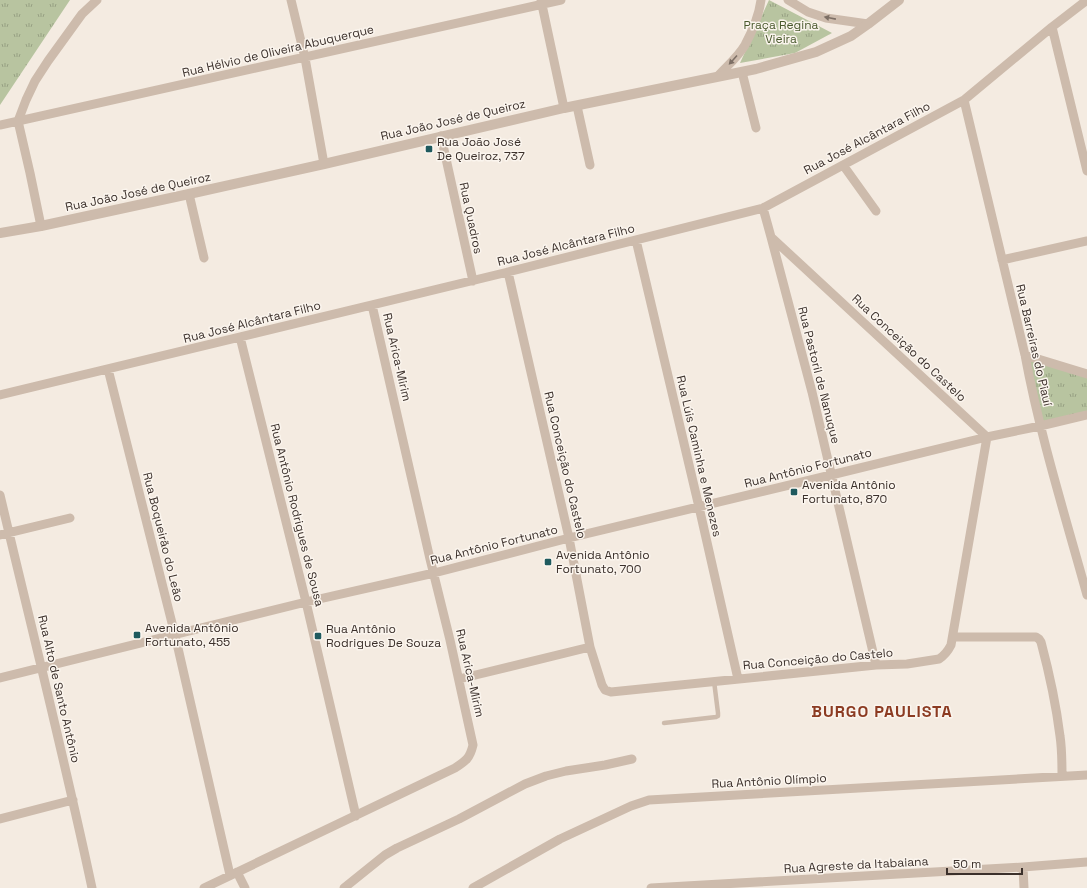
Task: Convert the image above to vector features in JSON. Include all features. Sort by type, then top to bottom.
[{"type":"street","points":[[41,226],[32,172],[18,121],[35,81],[48,61],[82,14],[97,0]]},
{"type":"street","points":[[291,0],[305,58],[324,164]]},
{"type":"street","name":"Rua Hélvio de Oliveira Abuquerque","points":[[0,125],[305,58],[541,2],[561,0]]},
{"type":"street","points":[[718,76],[737,56],[744,45],[754,23],[761,0]]},
{"type":"street","points":[[788,0],[808,12],[826,18],[868,24]]},
{"type":"street","name":"Rua João José de Queiroz","points":[[0,233],[41,226],[189,194],[564,108],[756,69],[816,52],[851,36],[899,0]]},
{"type":"street","name":"Rua José Alcântara Filho","points":[[0,395],[240,338],[763,208],[964,100],[1087,0]]},
{"type":"street","points":[[541,2],[564,108]]},
{"type":"street","points":[[1052,27],[1087,171]]},
{"type":"street","points":[[742,72],[756,128]]},
{"type":"street","name":"Rua Barreiras do Piauí","points":[[964,100],[1025,355],[1040,426],[1087,595]]},
{"type":"street","points":[[577,106],[590,165]]},
{"type":"street","name":"Rua Quadros","points":[[441,136],[472,281]]},
{"type":"street","points":[[843,165],[876,211]]},
{"type":"street","points":[[189,194],[204,258]]},
{"type":"street","name":"Rua Pastoril de Nanuque","points":[[763,208],[812,392],[876,665]]},
{"type":"street","name":"Rua Conceição do Castelo","points":[[508,272],[569,538],[590,647],[602,686],[606,690],[611,692],[876,665],[907,664],[939,659],[944,656],[948,650],[953,637],[987,437],[771,237]]},
{"type":"street","name":"Rua Lúis Caminha e Menezes","points":[[636,240],[738,679]]},
{"type":"street","points":[[1002,260],[1087,241]]},
{"type":"street","name":"Rua Arica-Mirim","points":[[204,888],[455,768],[465,762],[472,752],[473,745],[459,679],[372,305]]},
{"type":"street","name":"Rua Antônio Rodrigues de Sousa","points":[[240,338],[306,602],[356,816]]},
{"type":"street","points":[[1025,355],[1087,374]]},
{"type":"street","name":"Rua Boqueirão do Leão","points":[[108,369],[234,874],[245,888]]},
{"type":"street","name":"Rua Antônio Fortunato","points":[[0,678],[306,602],[434,573],[569,538],[987,437],[1087,415]]},
{"type":"street","name":"Rua Alto de Santo Antônio","points":[[0,495],[4,534],[42,668],[92,888]]},
{"type":"street","points":[[4,534],[70,518]]},
{"type":"street","points":[[953,637],[1036,637],[1039,639],[1047,664],[1058,722],[1062,776]]},
{"type":"street","points":[[459,679],[590,647]]},
{"type":"street","points":[[344,888],[385,855],[397,848],[459,819],[525,784],[546,776],[566,771],[632,759]]},
{"type":"street","name":"Rua Antônio Olímpio","points":[[473,888],[560,839],[631,806],[649,800],[1087,775]]},
{"type":"street","points":[[0,819],[73,800]]},
{"type":"street","name":"Rua Agreste da Itabaiana","points":[[651,888],[1087,862]]},
{"type":"street","points":[[1023,867],[1024,888]]},
{"type":"lane","points":[[664,723],[716,717],[718,713],[714,681]]},
{"type":"green space","points":[[0,0],[70,0],[0,105]]},
{"type":"green space","name":"Praça Regina Vieira","points":[[769,0],[832,33],[795,53],[740,63]]},
{"type":"green space","points":[[1024,353],[1087,376],[1087,413],[1042,425]]},
{"type":"place","name":"Rua João José De Queiroz, 737","points":[[429,149]]},
{"type":"place","name":"Avenida Antônio Fortunato, 870","points":[[794,492]]},
{"type":"place","name":"Avenida Antônio Fortunato, 700","points":[[548,562]]},
{"type":"place","name":"Avenida Antônio Fortunato, 455","points":[[137,635]]},
{"type":"place","name":"Rua Antônio Rodrigues De Souza","points":[[318,636]]},
{"type":"district","name":"BURGO PAULISTA","points":[[882,711]]}]
